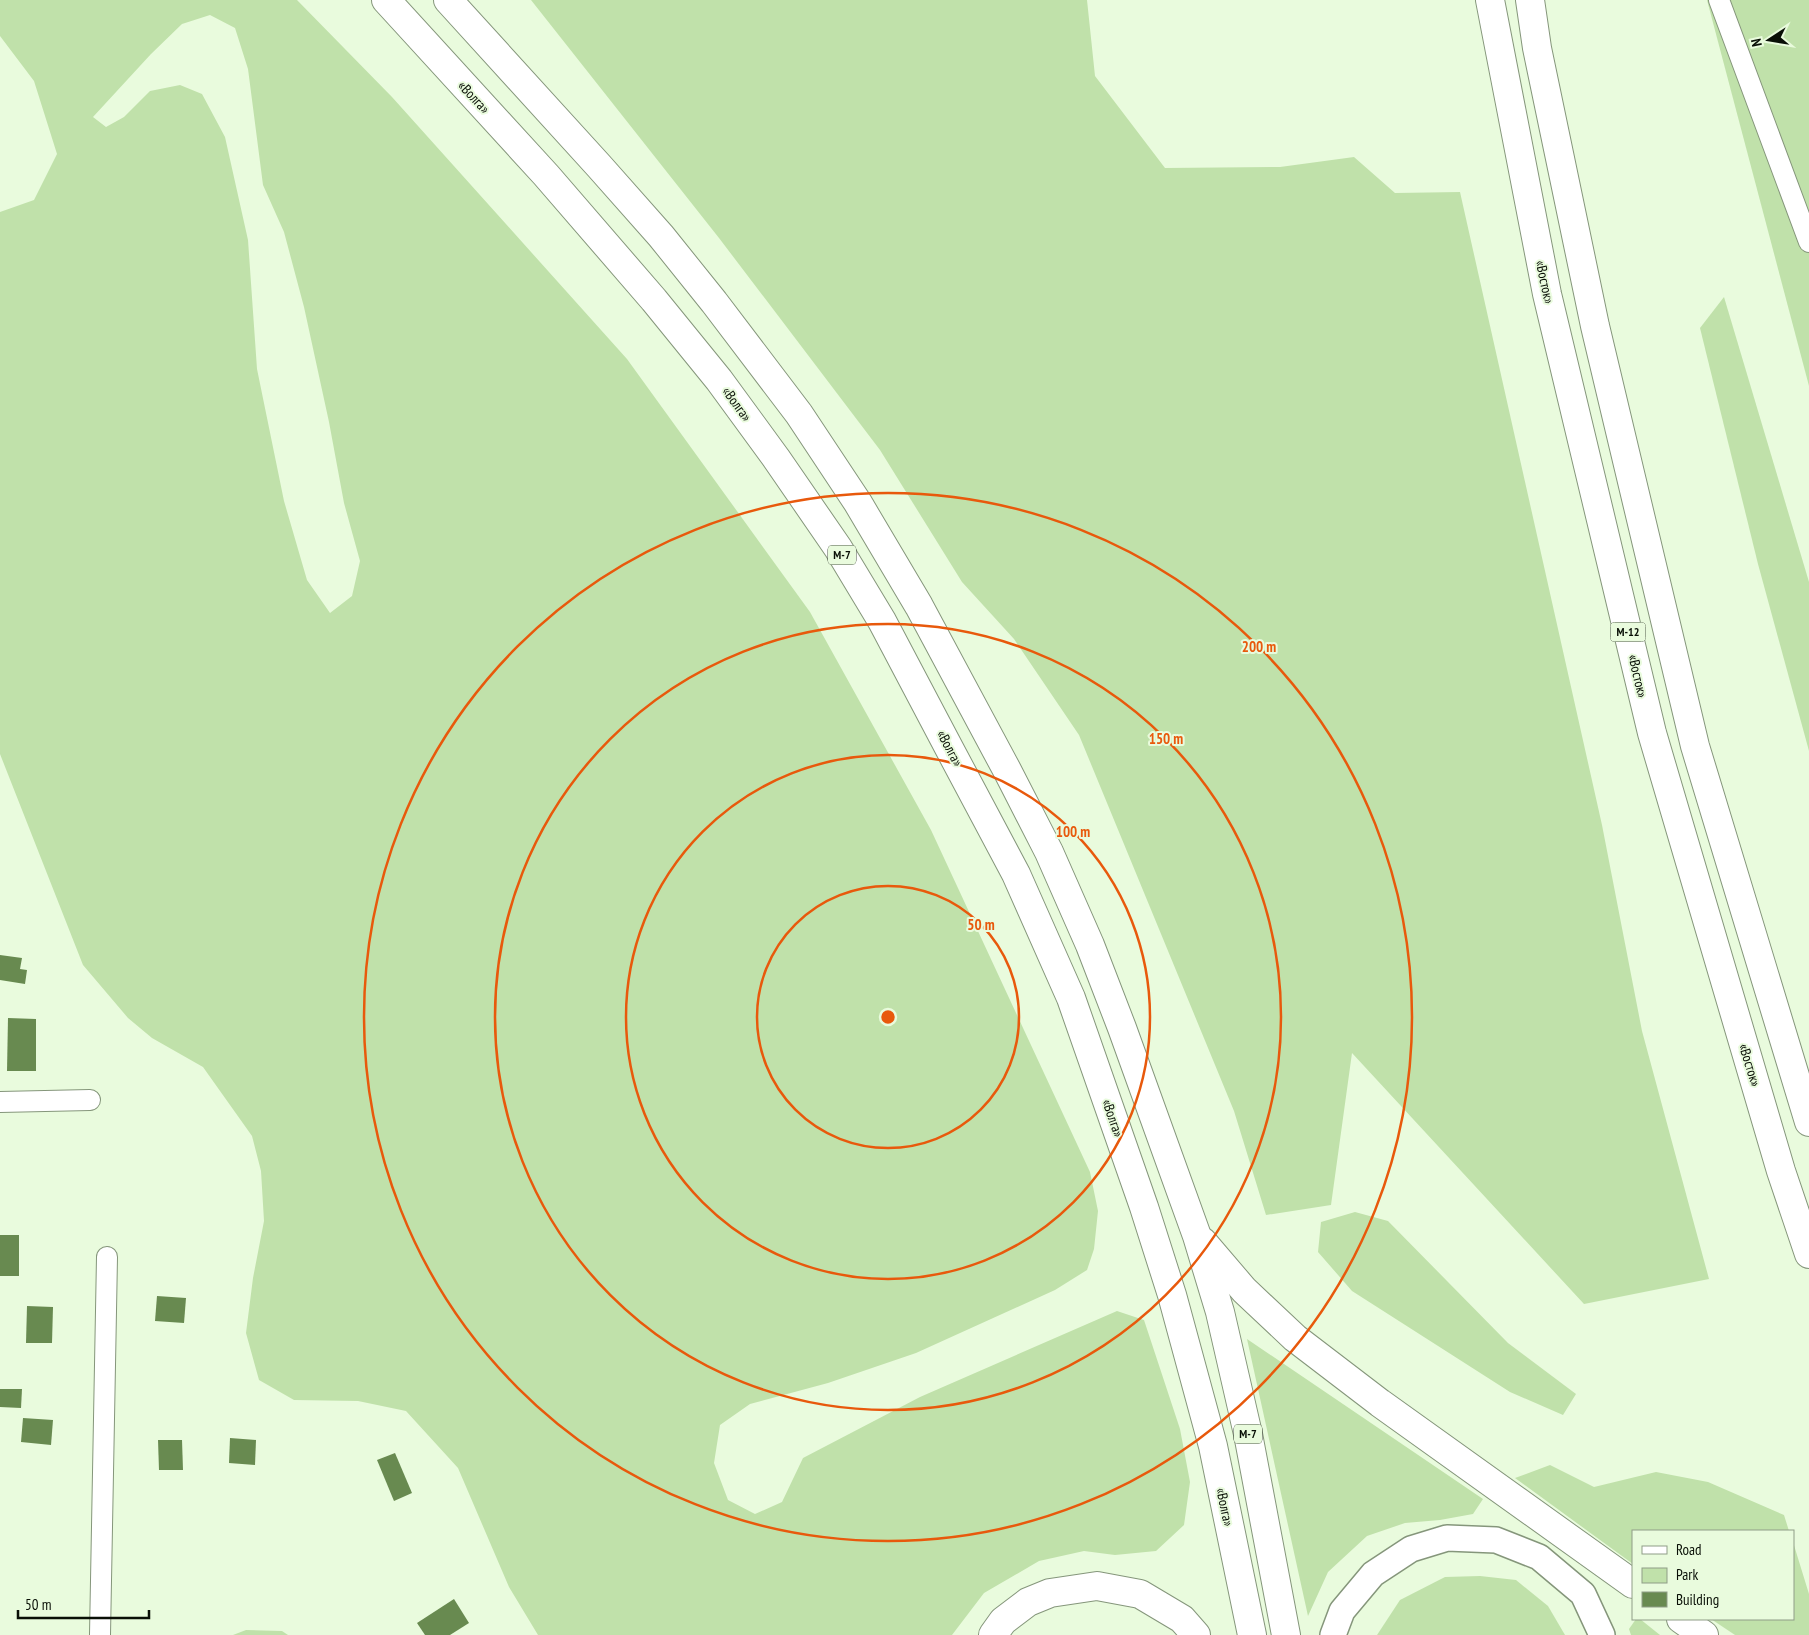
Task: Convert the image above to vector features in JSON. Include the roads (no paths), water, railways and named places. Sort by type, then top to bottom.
[{"type":"highway","name":"«Волга»","points":[[386,0],[546,174],[654,300],[719,380],[838,548],[882,621],[945,739],[1016,874],[1070,998],[1144,1207],[1172,1295],[1213,1446],[1252,1635]]},
{"type":"highway","name":"М-7","points":[[448,0],[599,166],[702,287],[799,414],[858,503],[937,639],[1008,772],[1049,852],[1090,946],[1197,1236],[1220,1312],[1248,1434],[1286,1635]]},
{"type":"highway","name":"«Восток»","points":[[1490,0],[1547,294],[1652,733],[1776,1152],[1809,1254]]},
{"type":"highway","name":"М-12","points":[[1530,0],[1537,48],[1595,326],[1695,746],[1809,1122]]},
{"type":"highway","points":[[1197,1236],[1244,1290],[1295,1338],[1380,1403],[1632,1583]]},
{"type":"highway","points":[[993,1635],[1003,1621],[1028,1602],[1050,1593],[1097,1586],[1140,1594],[1182,1619],[1196,1635]]},
{"type":"highway","points":[[1682,1620],[1704,1635]]},
{"type":"main road","points":[[1333,1635],[1342,1611],[1373,1574],[1410,1549],[1447,1538],[1496,1540],[1539,1557],[1583,1594],[1602,1635]]},
{"type":"lane","points":[[1719,0],[1809,242]]},
{"type":"lane","points":[[0,1102],[90,1100]]},
{"type":"lane","points":[[100,1635],[107,1257]]}]
